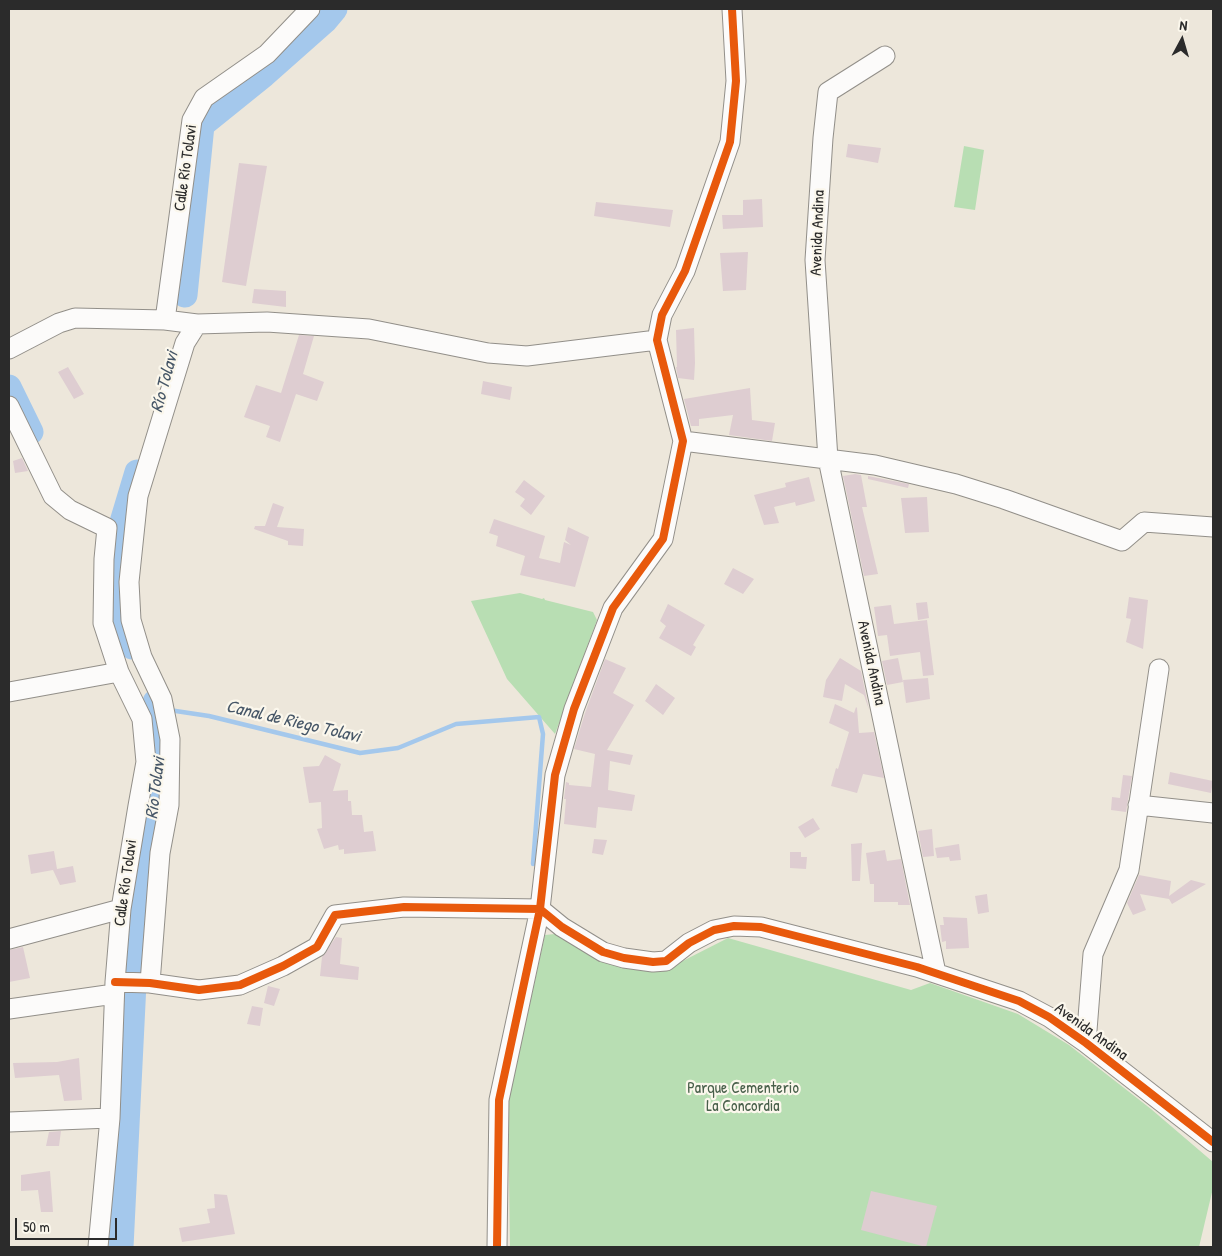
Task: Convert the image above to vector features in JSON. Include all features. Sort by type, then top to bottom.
[{"type":"street","name":"Calle Río Tolavi","points":[[166,320],[192,120],[204,98],[267,54],[310,9]]},
{"type":"street","points":[[497,1247],[499,1100],[540,908],[555,775],[574,709],[612,608],[663,539],[683,441],[657,340],[662,315],[684,271],[730,142],[736,81],[732,9]]},
{"type":"street","name":"Avenida Andina","points":[[884,56],[828,92],[815,260],[828,459],[936,973],[1019,1001],[1049,1016],[1213,1142]]},
{"type":"street","points":[[9,349],[59,323],[75,318],[166,320],[197,324],[266,322],[369,329],[488,353],[527,356],[657,340]]},
{"type":"street","name":"Calle Río Tolavi","points":[[149,984],[160,853],[169,805],[170,740],[162,699],[142,657],[131,620],[129,582],[138,496],[185,343],[197,324]]},
{"type":"street","name":"Calle Río Tolavi","points":[[9,406],[53,496],[70,510],[107,528],[104,559],[103,623],[119,672],[142,719],[146,762],[121,909],[115,986],[110,1118],[98,1247]]},
{"type":"street","points":[[683,441],[875,465],[956,484],[1122,541],[1144,522],[1213,527]]},
{"type":"street","points":[[1086,1043],[1092,954],[1129,870],[1159,669]]},
{"type":"street","points":[[9,692],[119,672]]},
{"type":"street","points":[[1138,805],[1213,813]]},
{"type":"street","points":[[9,1009],[115,986],[149,984],[199,990],[240,985],[283,966],[317,947],[335,915],[404,907],[540,908],[562,927],[603,952],[624,958],[653,962],[666,961],[689,943],[714,930],[734,926],[761,927],[936,973]]},
{"type":"street","points":[[9,939],[121,909]]},
{"type":"street","points":[[9,1122],[110,1118]]},
{"type":"green space","points":[[964,146],[984,150],[975,210],[954,207]]},
{"type":"green space","points":[[520,593],[593,612],[597,620],[555,734],[507,679],[471,601]]},
{"type":"green space","name":"Parque Cementerio La Concordia","points":[[555,934],[607,963],[661,972],[728,938],[911,990],[930,983],[1018,1014],[1069,1045],[1151,1109],[1213,1162],[1213,1188],[1199,1247],[510,1247],[508,1104],[545,935]]},
{"type":"building","points":[[848,144],[881,148],[878,163],[846,157]]},
{"type":"building","points":[[239,163],[267,166],[246,286],[222,282]]},
{"type":"building","points":[[762,199],[763,227],[723,229],[722,215],[743,215],[743,200]]},
{"type":"building","points":[[596,202],[673,210],[670,227],[594,216]]},
{"type":"building","points":[[748,252],[746,290],[723,291],[720,253]]},
{"type":"building","points":[[254,289],[286,291],[286,307],[252,303]]},
{"type":"building","points":[[694,328],[694,380],[678,378],[676,367],[676,330]]},
{"type":"building","points":[[299,335],[314,336],[303,374],[324,382],[317,401],[296,394],[280,442],[266,437],[270,426],[244,417],[256,385],[281,393]]},
{"type":"building","points":[[68,367],[84,394],[74,399],[58,372]]},
{"type":"building","points":[[483,381],[512,387],[510,400],[481,394]]},
{"type":"building","points":[[750,388],[752,420],[775,423],[772,441],[729,435],[733,415],[699,419],[699,426],[691,426],[684,399]]},
{"type":"building","points":[[22,458],[28,471],[15,473],[13,461]]},
{"type":"building","points":[[861,475],[867,507],[862,507],[878,574],[864,576],[843,476]]},
{"type":"building","points":[[868,476],[909,484],[908,488],[868,479]]},
{"type":"building","points":[[809,477],[815,501],[796,506],[795,502],[774,507],[779,523],[764,525],[754,495],[786,487],[785,483]]},
{"type":"building","points":[[524,480],[545,496],[531,515],[520,506],[525,499],[515,492]]},
{"type":"building","points":[[927,497],[929,532],[905,533],[901,498]]},
{"type":"building","points":[[273,503],[284,507],[277,527],[304,529],[303,546],[288,545],[288,541],[254,529],[255,526],[265,526]]},
{"type":"building","points":[[494,519],[545,536],[539,558],[560,563],[564,542],[571,545],[565,540],[568,527],[589,537],[575,587],[520,575],[525,556],[496,546],[498,536],[489,533]]},
{"type":"building","points":[[733,568],[754,579],[743,594],[724,584]]},
{"type":"building","points":[[1129,597],[1148,600],[1143,649],[1126,642],[1131,619],[1126,618]]},
{"type":"building","points":[[927,602],[929,618],[918,620],[916,603]]},
{"type":"building","points":[[668,604],[705,625],[693,645],[696,647],[691,656],[659,638],[666,626],[660,621]]},
{"type":"building","points":[[891,605],[894,624],[927,620],[934,675],[923,676],[920,652],[890,656],[887,635],[878,636],[874,607]]},
{"type":"building","points":[[840,658],[861,671],[869,710],[864,695],[845,684],[842,701],[823,697],[826,680]]},
{"type":"building","points":[[898,658],[903,682],[887,685],[882,661]]},
{"type":"building","points":[[605,659],[626,668],[613,693],[634,705],[607,750],[633,755],[630,765],[610,761],[608,790],[635,795],[632,811],[598,807],[596,828],[564,824],[566,782],[569,785],[591,787],[595,754],[574,749]]},
{"type":"building","points":[[928,678],[930,699],[906,703],[903,680]]},
{"type":"building","points":[[656,684],[675,698],[663,715],[645,701]]},
{"type":"building","points":[[835,704],[854,713],[856,707],[859,733],[874,732],[884,778],[863,774],[857,793],[831,786],[849,732],[829,723]]},
{"type":"building","points":[[325,755],[341,764],[333,791],[348,790],[348,801],[351,801],[352,815],[362,815],[364,832],[373,831],[376,851],[344,854],[344,849],[339,850],[338,845],[324,849],[317,829],[322,828],[321,802],[309,803],[303,767],[319,766]]},
{"type":"building","points":[[1170,772],[1213,781],[1211,793],[1168,784]]},
{"type":"building","points":[[1123,775],[1132,776],[1126,812],[1111,810],[1112,797],[1120,798]]},
{"type":"building","points":[[813,818],[820,829],[805,838],[798,827]]},
{"type":"building","points":[[932,829],[934,856],[923,857],[918,831]]},
{"type":"building","points":[[594,839],[607,840],[603,855],[592,853]]},
{"type":"building","points":[[862,843],[860,881],[852,881],[851,844]]},
{"type":"building","points":[[959,844],[961,860],[950,861],[949,857],[937,858],[935,848]]},
{"type":"building","points":[[885,850],[887,861],[901,859],[910,905],[898,905],[898,902],[874,902],[874,884],[870,884],[866,853]]},
{"type":"building","points":[[54,851],[57,869],[73,866],[76,882],[60,885],[53,870],[31,874],[28,855]]},
{"type":"building","points":[[790,852],[801,852],[801,857],[807,857],[806,869],[790,868]]},
{"type":"building","points":[[1139,875],[1171,881],[1169,896],[1191,880],[1206,884],[1172,904],[1169,899],[1140,894],[1146,910],[1133,915],[1127,903]]},
{"type":"building","points":[[987,894],[989,912],[978,914],[975,896]]},
{"type":"building","points":[[943,917],[967,918],[969,948],[946,949],[946,941],[942,942],[940,925],[944,925]]},
{"type":"building","points":[[336,937],[342,938],[340,964],[359,967],[358,980],[320,976],[322,957]]},
{"type":"building","points":[[23,947],[30,978],[9,982],[9,950]]},
{"type":"building","points":[[268,986],[280,989],[274,1006],[264,1003]]},
{"type":"building","points":[[252,1006],[263,1008],[260,1026],[247,1024]]},
{"type":"building","points":[[79,1058],[82,1100],[64,1101],[59,1075],[15,1078],[13,1063],[57,1062]]},
{"type":"building","points":[[61,1131],[59,1146],[46,1146],[49,1132]]},
{"type":"building","points":[[50,1171],[53,1212],[41,1212],[38,1190],[21,1191],[21,1175]]},
{"type":"building","points":[[871,1191],[937,1206],[926,1247],[861,1230]]},
{"type":"building","points":[[214,1194],[227,1195],[235,1234],[182,1242],[179,1228],[210,1223],[207,1209],[215,1208]]},
{"type":"waterway","name":"Río Tolavi","points":[[185,295],[202,125],[264,75],[325,21],[335,9]]},
{"type":"waterway","points":[[9,387],[31,432]]},
{"type":"waterway","name":"Río Tolavi","points":[[132,647],[122,623],[118,589],[122,522],[137,472]]},
{"type":"waterway","name":"Río Tolavi","points":[[121,1247],[135,963],[161,751],[158,708],[155,702]]},
{"type":"waterway","name":"Canal de Riego Tolavi","points":[[169,710],[209,716],[360,753],[398,748],[456,724],[539,717],[543,734],[533,864]]},
{"type":"cycle path","points":[[497,1247],[499,1100],[540,909],[555,775],[574,709],[613,608],[663,539],[683,441],[657,340],[662,315],[685,271],[730,142],[736,81],[732,9]]},
{"type":"cycle path","points":[[115,982],[150,983],[199,990],[240,985],[283,966],[317,947],[335,915],[404,907],[540,909],[562,927],[603,952],[624,958],[653,962],[666,961],[689,943],[714,930],[734,926],[761,927],[917,967],[1019,1001],[1049,1017],[1086,1043],[1213,1142]]}]
